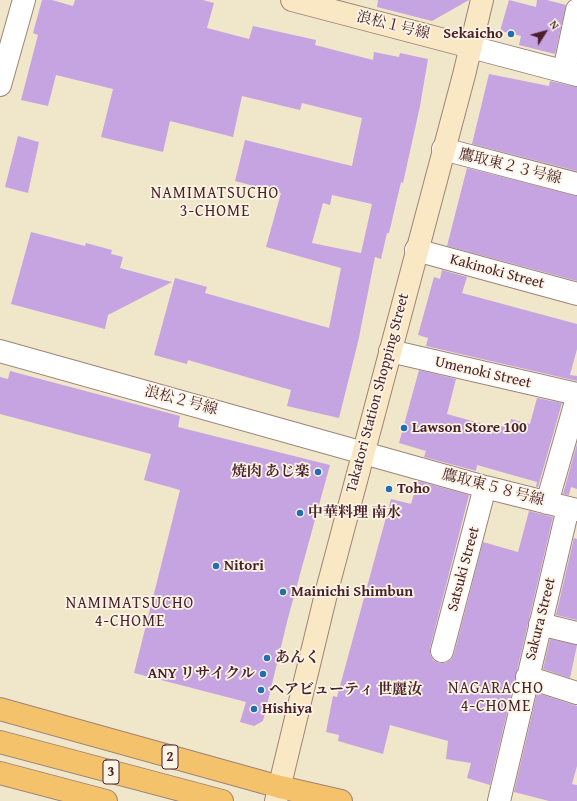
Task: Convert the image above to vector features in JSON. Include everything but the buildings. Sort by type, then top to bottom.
[{"type":"highway","name":"2","points":[[0,709],[278,794],[342,801]]},
{"type":"highway","name":"3","points":[[0,742],[222,801]]},
{"type":"highway","name":"3","points":[[0,773],[106,801]]},
{"type":"street","points":[[0,83],[24,0]]},
{"type":"street","name":"浪松１号線","points":[[292,0],[471,47]]},
{"type":"street","name":"Takatori Station Shopping Street","points":[[278,794],[327,590],[471,47],[482,0]]},
{"type":"street","points":[[471,47],[570,73],[577,10]]},
{"type":"street","name":"鷹取東２３号線","points":[[444,149],[577,184]]},
{"type":"street","name":"Kakinoki Street","points":[[416,250],[577,294]]},
{"type":"street","name":"浪松２号線","points":[[0,351],[363,451]]},
{"type":"street","name":"Umenoki Street","points":[[390,351],[577,394]]},
{"type":"street","points":[[547,503],[577,398]]},
{"type":"street","name":"鷹取東５８号線","points":[[363,451],[485,487],[573,509]]},
{"type":"street","name":"Satsuki Street","points":[[442,651],[485,487]]},
{"type":"street","name":"Sakura Street","points":[[499,801],[509,764],[527,677],[540,624],[573,509]]},
{"type":"street","points":[[540,624],[577,633]]},
{"type":"street","points":[[527,677],[577,693]]},
{"type":"place","name":"Sekaicho","points":[[511,34]]},
{"type":"place","name":"Lawson Store 100","points":[[404,428]]},
{"type":"place","name":"焼肉 あじ楽","points":[[318,472]]},
{"type":"place","name":"Toho","points":[[389,489]]},
{"type":"place","name":"中華料理 南水","points":[[300,513]]},
{"type":"place","name":"Nitori","points":[[216,566]]},
{"type":"place","name":"Mainichi Shimbun","points":[[283,592]]},
{"type":"place","name":"あんく","points":[[267,658]]},
{"type":"place","name":"ANY リサイクル","points":[[263,674]]},
{"type":"place","name":"ヘアビューティ 世麗汝","points":[[261,690]]},
{"type":"place","name":"Hishiya","points":[[254,709]]},
{"type":"district","name":"NAMIMATSUCHO 3-CHOME","points":[[215,203]]},
{"type":"district","name":"NAMIMATSUCHO 4-CHOME","points":[[130,613]]},
{"type":"district","name":"NAGARACHO 4-CHOME","points":[[496,698]]}]
